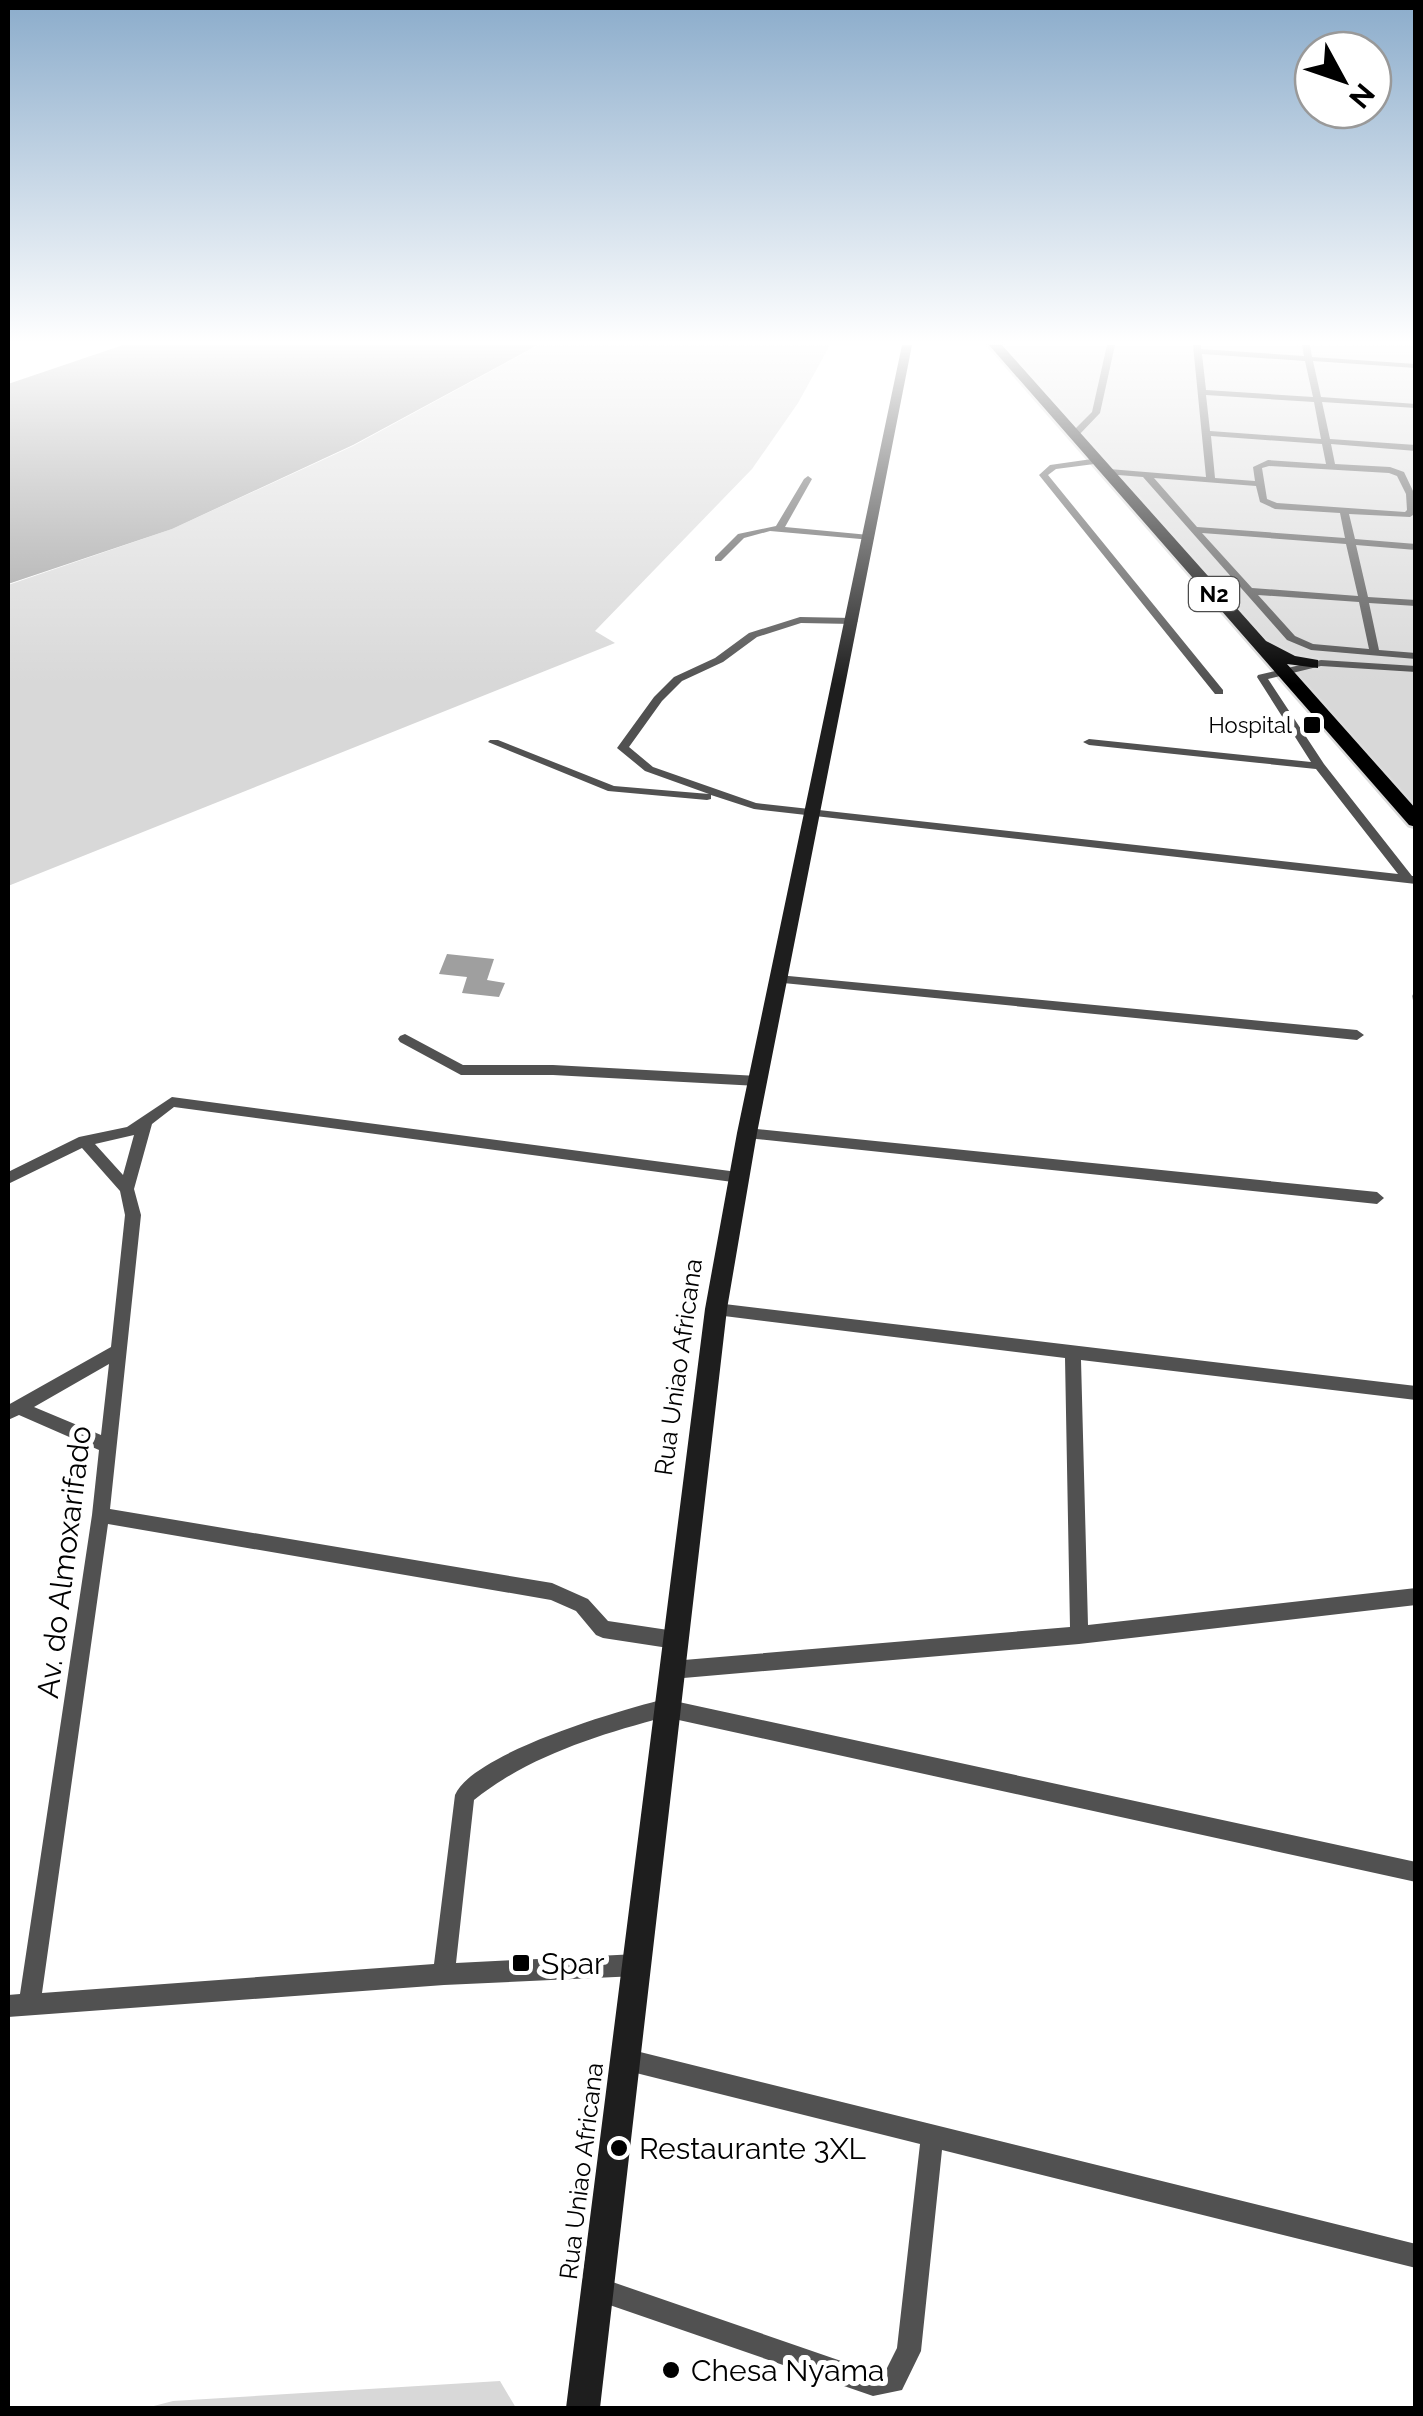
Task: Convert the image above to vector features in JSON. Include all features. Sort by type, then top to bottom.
[{"type":"main road","name":"Rua Uniao Africana","points":[[584,2408],[628,2060],[665,1708],[716,1309],[747,1133],[884,458]]},
{"type":"main road","name":"N2","points":[[1097,458],[1416,821]]},
{"type":"main road","points":[[1249,635],[1290,660],[1318,668],[1310,684],[1314,709]]},
{"type":"street","points":[[1209,458],[1211,480]]},
{"type":"street","points":[[1329,458],[1331,467]]},
{"type":"street","points":[[1268,463],[1331,467],[1390,470],[1407,480],[1413,494],[1412,512],[1344,512],[1275,506],[1264,500],[1258,467],[1268,463]]},
{"type":"street","points":[[1219,692],[1043,475],[1052,467],[1104,466],[1146,475],[1260,484]]},
{"type":"street","points":[[1146,475],[1248,591],[1300,643],[1416,656]]},
{"type":"street","points":[[780,527],[808,479]]},
{"type":"street","points":[[1344,512],[1375,653]]},
{"type":"street","points":[[718,559],[741,536],[780,527],[868,538]]},
{"type":"street","points":[[1192,528],[1416,546]]},
{"type":"street","points":[[1248,591],[1416,603]]},
{"type":"street","points":[[721,798],[649,769],[627,754],[623,743],[678,679],[719,660],[753,635],[800,620],[853,621]]},
{"type":"street","points":[[1412,879],[1318,766],[1263,681],[1266,674],[1280,670],[1318,668],[1416,673]]},
{"type":"street","points":[[1292,684],[1318,668]]},
{"type":"street","points":[[494,742],[612,789],[721,798],[811,814],[1412,879]]},
{"type":"street","points":[[1089,742],[1318,766]]},
{"type":"street","points":[[778,979],[1358,1035]]},
{"type":"street","points":[[405,1039],[461,1070],[552,1070],[758,1082]]},
{"type":"street","points":[[8,1178],[84,1141],[131,1131],[172,1102],[740,1177]]},
{"type":"street","points":[[126,1189],[145,1122]]},
{"type":"street","points":[[747,1133],[1378,1198]]},
{"type":"street","points":[[84,1141],[126,1189]]},
{"type":"street","name":"Av. do Almoxarifado","points":[[18,2005],[100,1515],[133,1215],[126,1189]]},
{"type":"street","points":[[716,1309],[1416,1393]]},
{"type":"street","points":[[12,1410],[120,1350]]},
{"type":"street","points":[[1074,1354],[1079,1635]]},
{"type":"street","points":[[12,1410],[106,1445]]},
{"type":"street","points":[[100,1515],[552,1592],[582,1605],[603,1629],[675,1640]]},
{"type":"street","points":[[672,1670],[1079,1635],[1416,1596]]},
{"type":"street","points":[[444,1974],[465,1795],[514,1764],[584,1734],[665,1708],[1416,1872]]},
{"type":"street","points":[[18,2005],[444,1974],[637,1965]]},
{"type":"street","points":[[628,2060],[1416,2256]]},
{"type":"street","points":[[598,2289],[873,2384],[894,2381],[909,2352],[932,2136]]},
{"type":"shaded area","points":[[8,458],[326,458],[172,529],[8,584]]},
{"type":"shaded area","points":[[327,458],[760,458],[595,631],[615,643],[8,886],[8,585],[172,529]]},
{"type":"shaded area","points":[[1099,458],[1415,458],[1415,808]]},
{"type":"shaded area","points":[[447,954],[494,959],[487,980],[505,983],[499,997],[462,993],[467,977],[439,974]]},
{"type":"shaded area","points":[[500,2381],[516,2408],[146,2408],[173,2401]]},
{"type":"place","name":"Hospital","points":[[1312,725]]},
{"type":"place","name":"Spar","points":[[521,1963]]},
{"type":"place","name":"Restaurante 3XL","points":[[619,2148]]},
{"type":"place","name":"Chesa Nyama","points":[[671,2370]]}]
